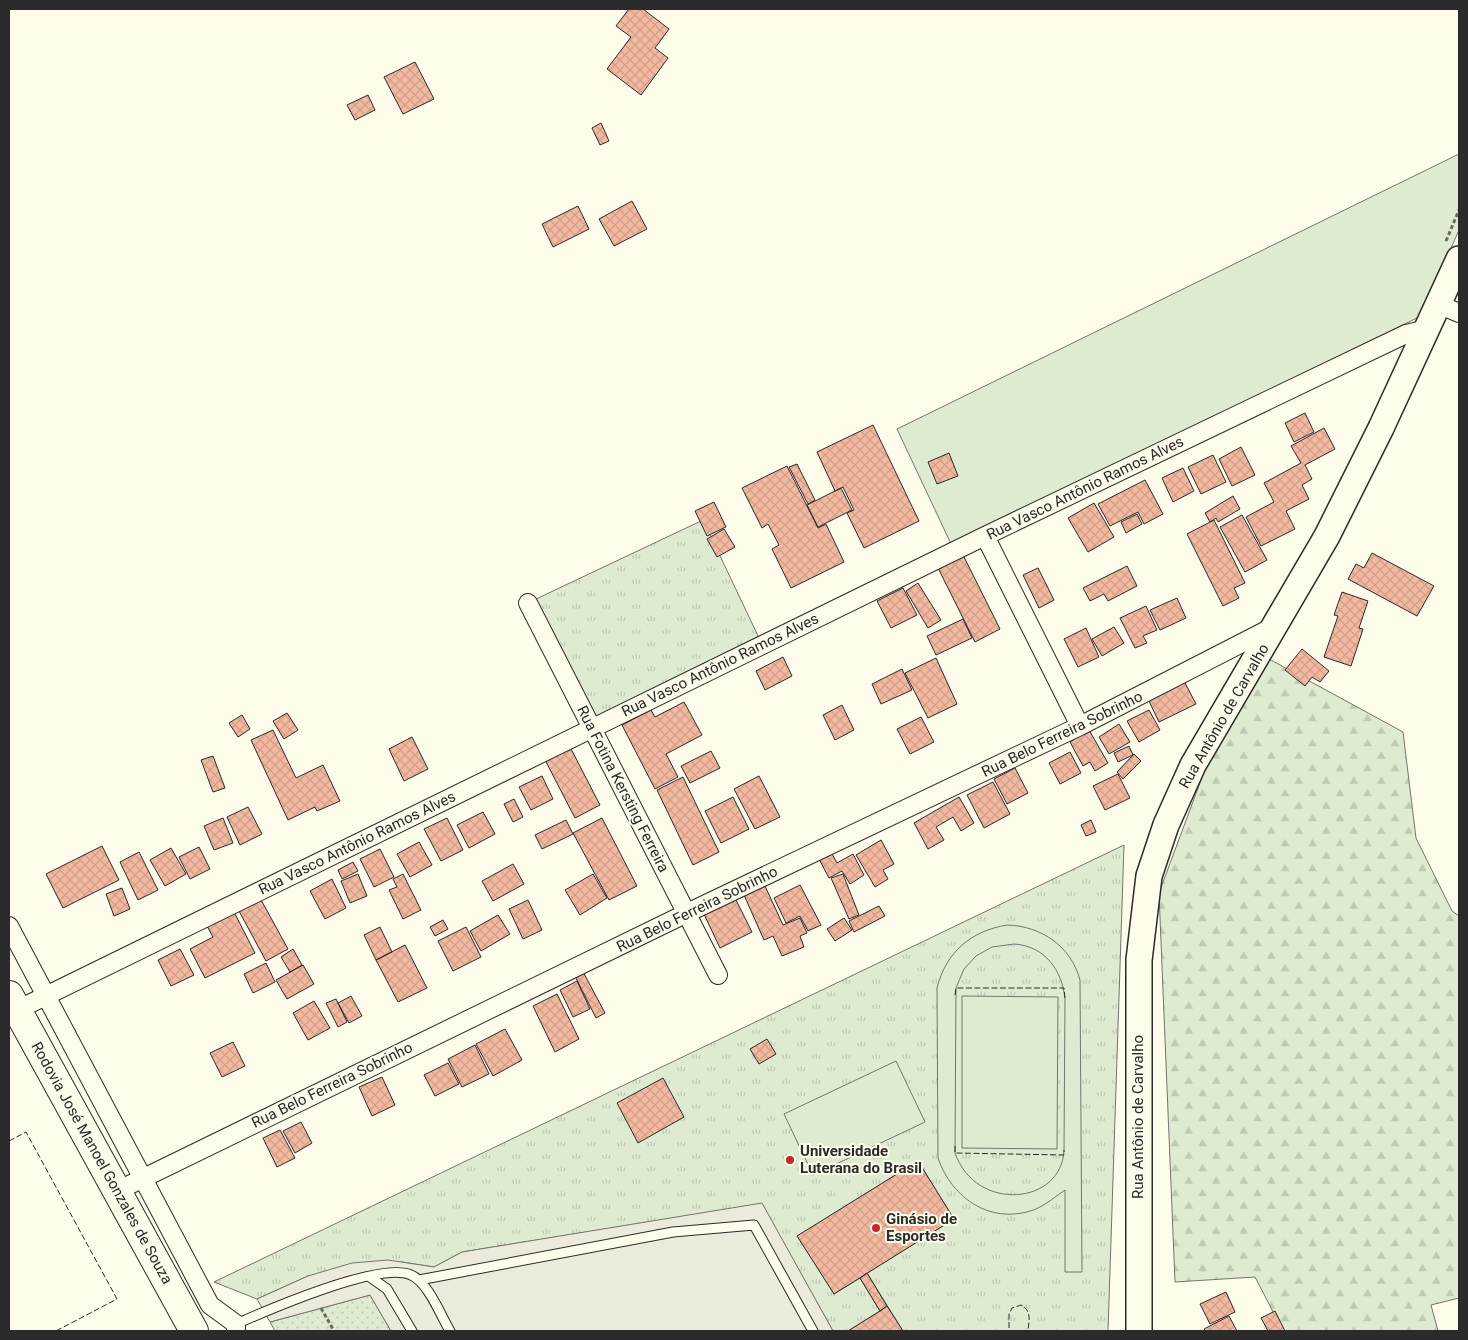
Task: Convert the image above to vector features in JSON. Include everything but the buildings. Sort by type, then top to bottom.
[{"type":"main road","name":"Rua Antônio de Carvalho","points":[[1139,1331],[1139,960],[1149,876],[1166,825],[1192,765],[1327,536],[1427,329],[1449,309],[1459,259]]},
{"type":"main road","name":"Rodovia José Manoel Gonzales de Souza","points":[[13,1002],[194,1331]]},
{"type":"street","name":"Rua Vasco Antônio Ramos Alves","points":[[13,1002],[46,996],[985,536],[1406,334],[1427,329]]},
{"type":"street","points":[[985,536],[1080,726]]},
{"type":"street","name":"Rua Fotina Kersting Ferreira","points":[[528,603],[718,975]]},
{"type":"street","name":"Rua Belo Ferreira Sobrinho","points":[[117,1191],[142,1177],[687,913],[1080,726],[1276,625]]},
{"type":"street","points":[[9,926],[210,1305],[236,1328]]},
{"type":"street","points":[[178,1300],[210,1305]]},
{"type":"lane","points":[[420,1280],[674,1232],[754,1225],[814,1331]]},
{"type":"lane","points":[[236,1328],[308,1294],[370,1277],[399,1272],[411,1274],[420,1280],[450,1331]]},
{"type":"lane","points":[[370,1277],[387,1289],[412,1331]]},
{"type":"path","points":[[321,1308],[334,1331]]},
{"type":"green space","points":[[1459,154],[1459,230],[1421,316],[952,546],[897,429]]},
{"type":"green space","points":[[703,520],[760,640],[594,719],[534,600]]},
{"type":"green space","points":[[1269,659],[1403,732],[1416,838],[1452,911],[1459,916],[1459,1298],[1431,1305],[1438,1331],[1283,1331],[1255,1277],[1175,1282],[1159,893],[1204,772]]},
{"type":"green space","name":"Universidade Luterana do Brasil","points":[[1124,845],[1108,1331],[903,1331],[867,1273],[954,1219],[918,1161],[798,1236],[834,1294],[860,1278],[880,1311],[848,1331],[833,1331],[762,1204],[462,1252],[434,1267],[402,1262],[308,1276],[257,1299],[214,1282]]},
{"type":"green space","points":[[1007,925],[1020,926],[1043,934],[1053,940],[1070,957],[1080,980],[1082,1272],[1065,1272],[1065,1190],[1036,1209],[1004,1214],[989,1211],[964,1197],[953,1186],[944,1173],[938,1158],[937,988],[947,964],[962,945],[982,932]],"holes":[[[1014,944],[1035,949],[1050,961],[1056,969],[1063,988],[1065,999],[1064,1150],[1060,1168],[1049,1182],[1034,1191],[1017,1195],[998,1193],[981,1186],[966,1172],[955,1153],[956,988],[964,969],[976,956],[992,947]]]},
{"type":"green space","points":[[962,996],[1058,997],[1057,1149],[962,1148]]},
{"type":"green space","points":[[896,1061],[925,1122],[813,1175],[784,1114]]},
{"type":"green space","points":[[370,1295],[391,1331],[275,1331],[270,1322]]},
{"type":"shaded area","points":[[762,1203],[833,1331],[391,1331],[370,1295],[270,1322],[257,1299],[308,1276],[352,1263],[388,1260],[434,1267],[462,1252]]},
{"type":"fence","points":[[955,995],[956,988],[1064,988],[1065,999]]},
{"type":"fence","points":[[9,1141],[26,1132],[117,1299],[56,1331]]},
{"type":"fence","points":[[955,1146],[955,1153],[1064,1155],[1064,1150]]},
{"type":"fence","points":[[1009,1328],[1009,1314],[1012,1308],[1021,1305],[1028,1313],[1028,1331]]},
{"type":"place","name":"Universidade Luterana do Brasil","points":[[790,1160]]},
{"type":"place","name":"Ginásio de Esportes","points":[[876,1228]]}]
